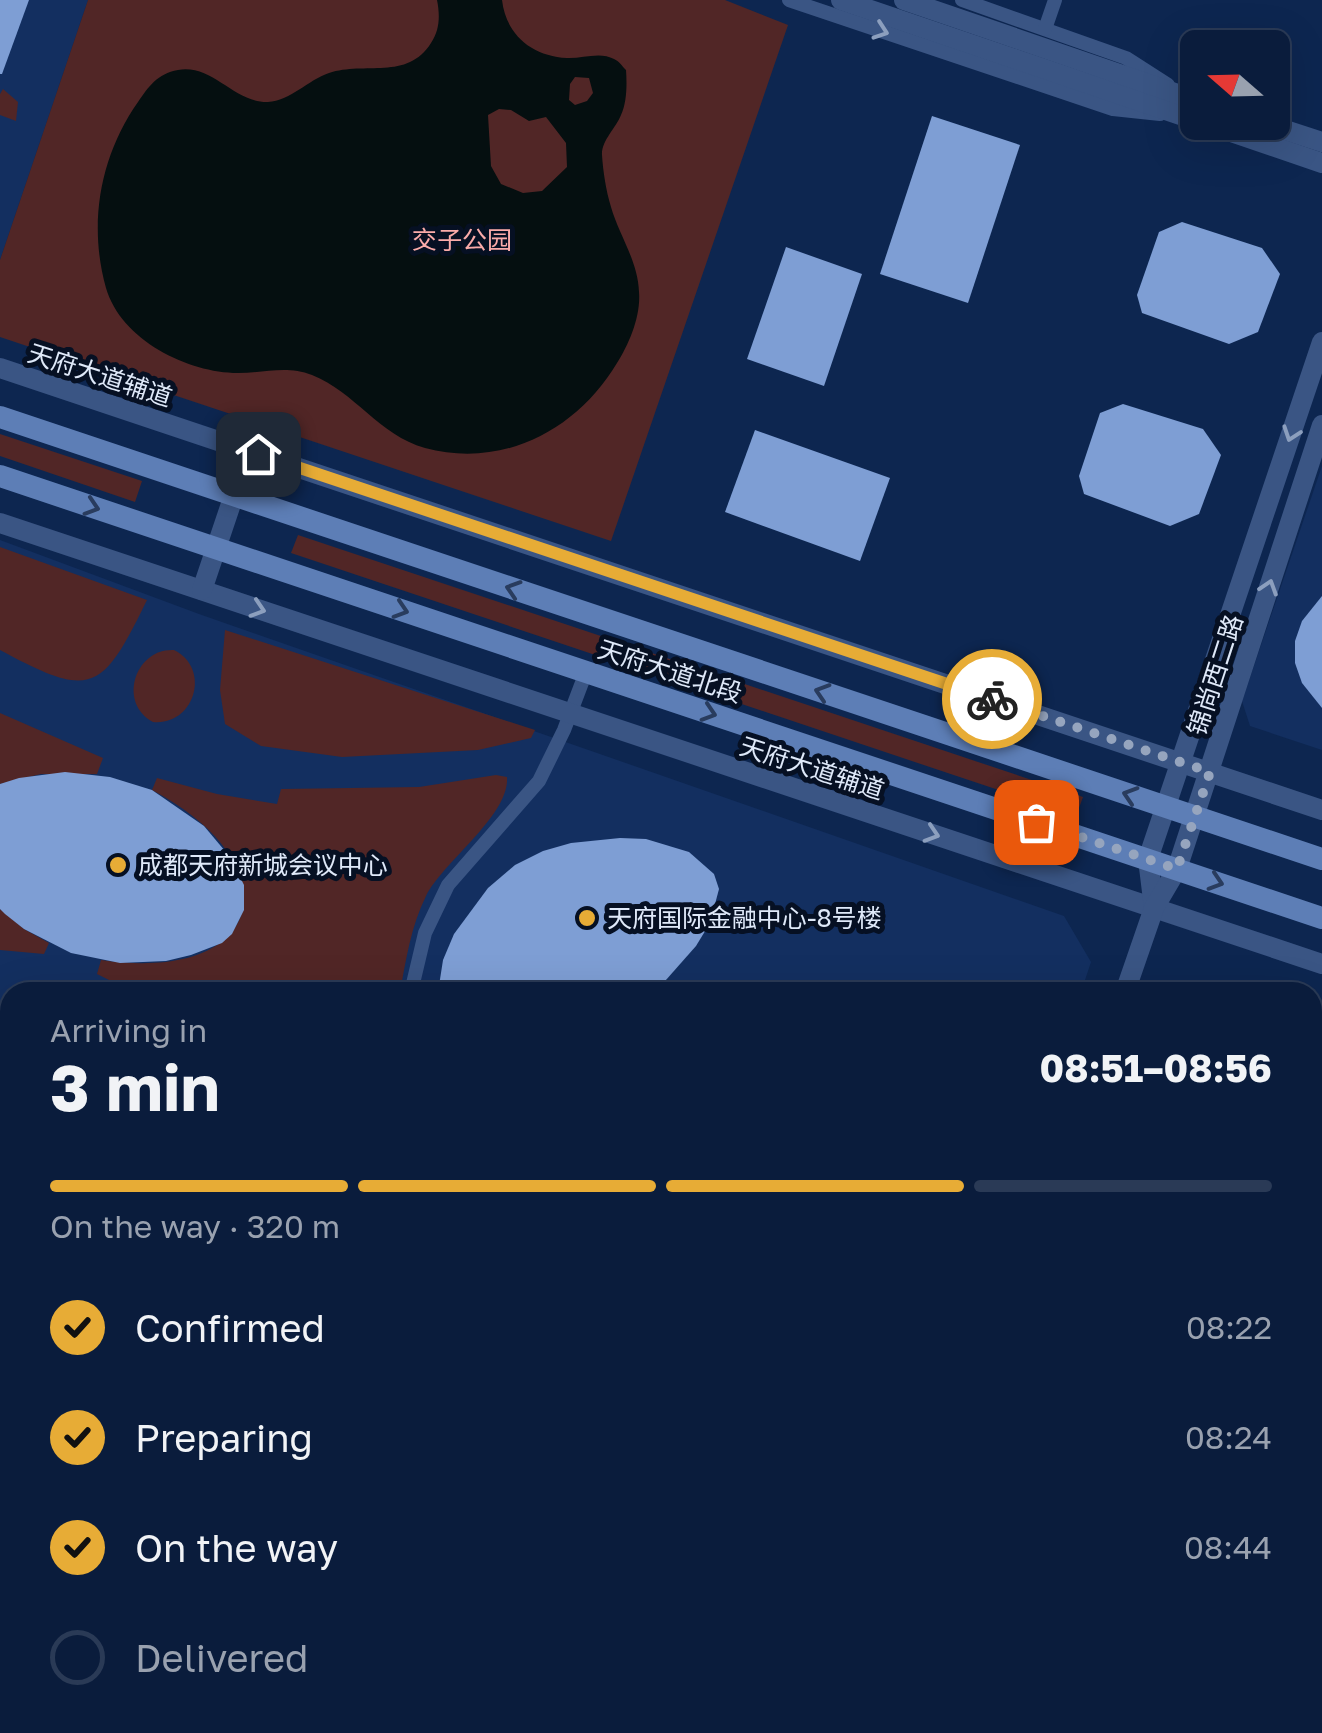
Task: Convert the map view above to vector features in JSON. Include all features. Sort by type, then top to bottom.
[{"type":"main road","name":"天府大道北段","points":[[0,417],[1322,859]]},
{"type":"main road","name":"天府大道北段","points":[[0,476],[1322,918]]},
{"type":"street","points":[[789,0],[1113,108],[1180,111]]},
{"type":"street","points":[[841,0],[1180,108]]},
{"type":"street","points":[[904,0],[1180,107]]},
{"type":"street","points":[[962,0],[1126,58],[1180,101]]},
{"type":"street","points":[[1045,29],[1056,0]]},
{"type":"street","points":[[1290,130],[1316,138]]},
{"type":"street","points":[[1264,140],[1322,163]]},
{"type":"street","points":[[1154,908],[1148,860],[1322,342]]},
{"type":"street","name":"天府大道辅道","points":[[0,368],[1322,810]]},
{"type":"street","name":"锦尚西二路","points":[[1128,982],[1154,908],[1177,869],[1322,425]]},
{"type":"street","points":[[202,590],[234,496]]},
{"type":"street","name":"天府大道辅道","points":[[0,522],[1322,964]]},
{"type":"street","points":[[414,982],[425,933],[448,885],[539,781],[586,672]]},
{"type":"shaded area","points":[[0,0],[88,0],[0,260]]},
{"type":"shaded area","points":[[437,0],[502,0],[509,24],[532,48],[567,58],[609,57],[626,70],[623,110],[602,155],[609,201],[638,281],[638,311],[633,329],[617,363],[581,408],[535,438],[482,453],[454,453],[409,442],[312,375],[284,370],[219,371],[178,360],[159,350],[141,338],[114,307],[106,288],[98,240],[101,191],[114,145],[138,102],[159,78],[178,70],[191,70],[245,97],[276,101],[329,73],[410,62],[434,38]],"holes":[[[575,77],[589,78],[593,93],[587,101],[575,105],[569,100],[570,84]],[[499,109],[511,110],[529,121],[546,117],[566,143],[567,167],[542,191],[523,193],[501,184],[491,166],[488,115]]]},
{"type":"shaded area","points":[[1322,466],[1322,750],[1250,726],[1242,701]]},
{"type":"shaded area","points":[[0,540],[199,614],[1064,916],[1091,962],[1084,982],[0,982]]},
{"type":"green space","name":"交子公园","points":[[88,0],[725,0],[788,25],[611,541],[0,337],[0,260]]},
{"type":"green space","points":[[3,89],[18,102],[16,121],[0,115]]},
{"type":"green space","points":[[0,434],[142,481],[135,502],[0,456]]},
{"type":"green space","points":[[298,535],[1083,797],[1076,816],[291,553]]},
{"type":"green space","points":[[0,547],[147,600],[118,654],[105,669],[91,678],[75,680],[55,676],[0,650]]},
{"type":"green space","points":[[225,630],[535,730],[531,738],[478,750],[342,757],[261,746],[225,724],[220,690]]},
{"type":"green space","points":[[174,650],[193,670],[193,695],[179,715],[153,722],[136,702],[135,678],[149,658]]},
{"type":"green space","points":[[0,713],[103,758],[97,774],[41,774],[0,784]]},
{"type":"green space","points":[[496,775],[507,777],[498,807],[426,896],[402,982],[113,982],[97,974],[101,960],[157,963],[199,954],[228,937],[242,912],[242,883],[227,852],[197,820],[152,790],[157,778],[277,804],[281,789],[419,787]]},
{"type":"green space","points":[[0,909],[49,943],[44,954],[0,950]]},
{"type":"building","points":[[0,0],[29,0],[2,74],[0,74]]},
{"type":"building","points":[[932,116],[1020,145],[968,303],[880,274]]},
{"type":"building","points":[[1182,222],[1262,248],[1280,274],[1258,332],[1229,344],[1142,313],[1137,295],[1159,232]]},
{"type":"building","points":[[786,247],[862,274],[824,386],[747,359]]},
{"type":"building","points":[[1123,404],[1203,429],[1221,455],[1199,514],[1170,526],[1084,494],[1079,476],[1100,413]]},
{"type":"building","points":[[755,430],[890,478],[860,561],[725,512]]},
{"type":"building","points":[[1322,596],[1322,708],[1302,683],[1295,663],[1295,641],[1302,621]]},
{"type":"building","name":"成都天府新城会议中心","points":[[65,772],[110,777],[152,790],[204,826],[230,857],[244,885],[244,910],[232,934],[222,943],[191,955],[166,961],[120,963],[71,953],[24,929],[5,914],[0,909],[0,784]]},
{"type":"building","name":"天府国际金融中心-8号楼","points":[[646,839],[689,852],[714,874],[719,889],[710,923],[696,946],[664,982],[440,982],[443,960],[454,934],[488,888],[515,865],[571,843]]},
{"type":"way so far","points":[[992,699],[1210,772],[1177,869],[1036,822]]},
{"type":"place","name":"成都天府新城会议中心","points":[[118,865]]},
{"type":"place","name":"天府国际金融中心-8号楼","points":[[587,918]]},
{"type":"route","points":[[258,454],[992,699]]}]
